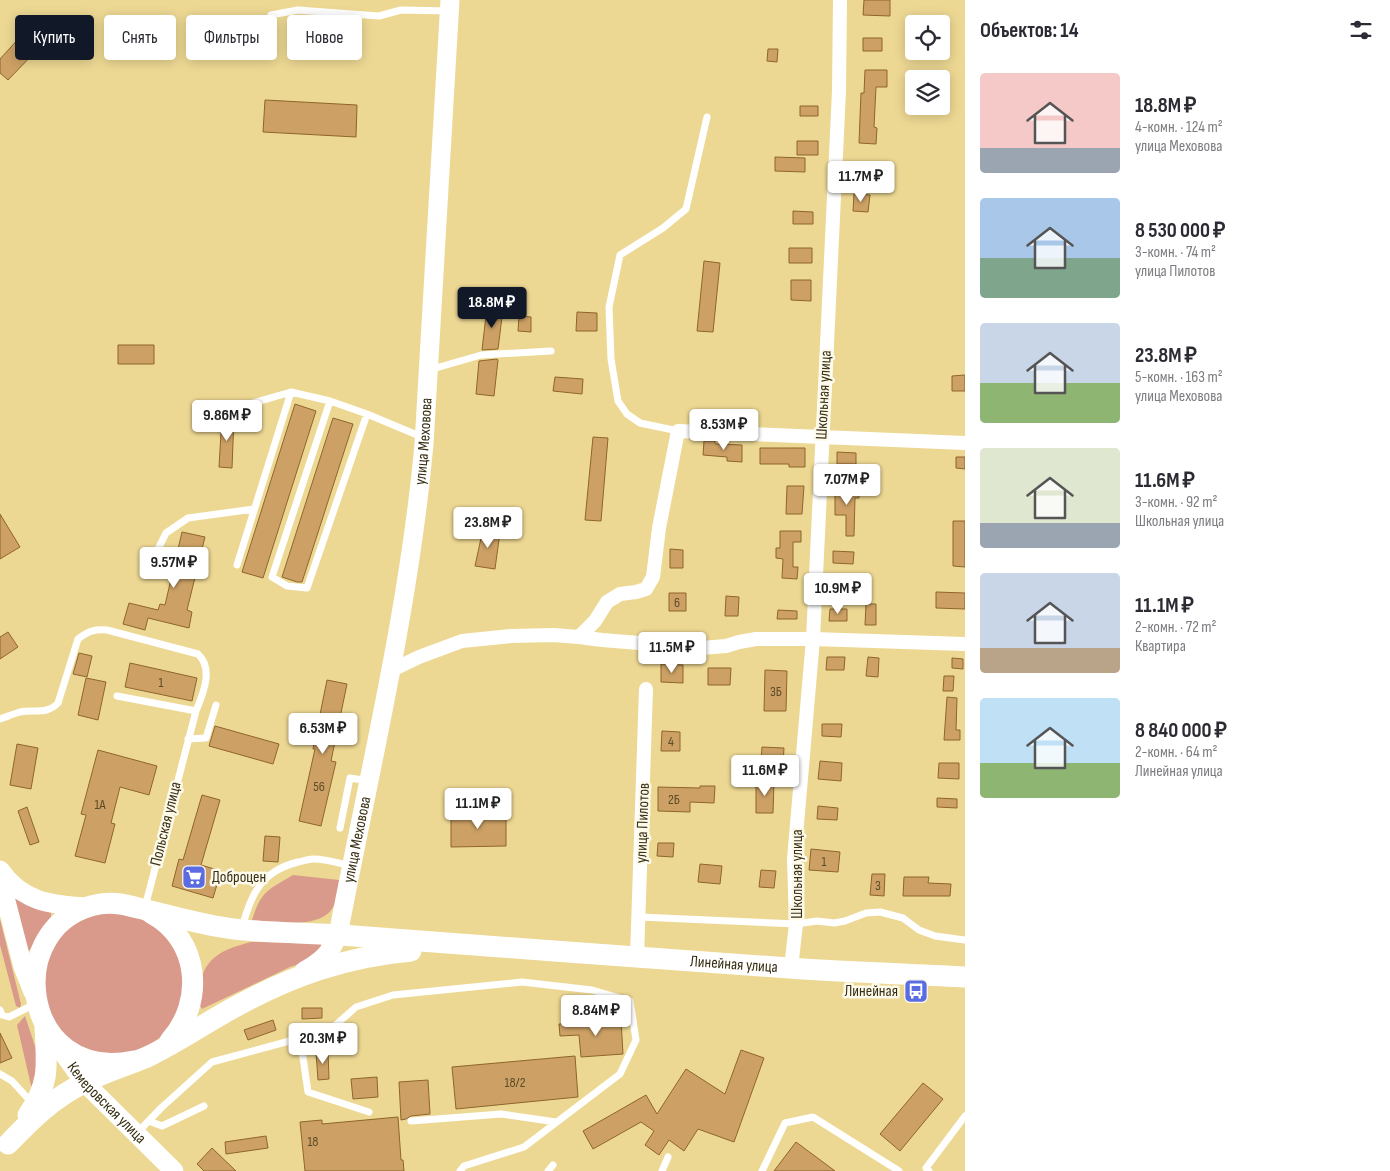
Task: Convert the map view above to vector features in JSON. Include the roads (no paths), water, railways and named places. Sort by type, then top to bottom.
[{"type":"main road","points":[[4,1149],[35,1106],[46,1079],[45,1028],[34,998],[34,968],[37,956],[48,935],[66,918],[87,907],[110,903],[122,904],[242,930],[338,935],[506,949]]},
{"type":"main road","points":[[144,910],[166,923],[183,944],[190,962],[194,982],[193,996],[184,1022],[177,1033],[157,1051]]},
{"type":"main road","points":[[4,1149],[37,1114],[59,1097],[84,1082],[157,1051],[234,1008],[288,981],[336,963],[380,954],[424,950],[506,949]]},
{"type":"main road","name":"Линейная улица","points":[[506,949],[790,968],[965,977]]},
{"type":"main road","points":[[45,1028],[63,1048],[85,1060],[109,1064],[134,1061]]},
{"type":"street","name":"Школьная улица","points":[[790,968],[796,924],[794,859],[813,639],[839,91],[840,0]]},
{"type":"street","name":"улица Меховова","points":[[288,981],[324,958],[334,945],[338,935],[392,670],[418,508],[429,370],[450,6]]},
{"type":"street","points":[[579,637],[594,621],[607,602],[620,594],[646,589],[653,577],[659,528],[678,431],[965,443]]},
{"type":"street","points":[[392,670],[419,657],[462,641],[511,636],[553,635],[701,648],[726,646],[756,639],[965,644]]},
{"type":"street","name":"улица Пилотов","points":[[638,957],[646,690]]},
{"type":"street","points":[[34,998],[23,967],[1,880],[6,878],[18,890],[34,899],[58,906],[87,907]]},
{"type":"street","name":"Кемеровская улица","points":[[45,1028],[84,1082],[143,1127],[174,1171]]},
{"type":"lane","points":[[271,14],[298,10],[379,16],[401,10],[450,6]]},
{"type":"lane","points":[[678,431],[640,424],[627,414],[618,401],[611,359],[609,307],[620,254],[663,228],[686,208],[707,117]]},
{"type":"lane","points":[[429,370],[481,355],[551,351]]},
{"type":"lane","points":[[236,408],[291,392],[330,401],[424,438]]},
{"type":"lane","points":[[237,565],[291,392]]},
{"type":"lane","points":[[330,401],[272,577],[287,586],[307,588],[367,414]]},
{"type":"lane","points":[[154,557],[166,533],[188,518],[254,509]]},
{"type":"lane","name":"Польская улица","points":[[0,719],[20,712],[46,711],[53,708],[58,703],[78,639],[85,633],[95,629],[107,630],[198,654],[204,659],[206,679],[202,696],[188,739],[144,910]]},
{"type":"lane","points":[[117,696],[196,711]]},
{"type":"lane","points":[[188,739],[206,738],[216,705]]},
{"type":"lane","points":[[340,828],[350,778],[369,781]]},
{"type":"lane","points":[[242,930],[254,892],[267,876],[289,864],[313,858],[352,866]]},
{"type":"lane","points":[[640,917],[796,924],[817,921],[834,923],[866,913],[880,912],[903,918],[919,930],[935,936],[965,940]]},
{"type":"lane","points":[[143,1127],[212,1062],[330,1030],[356,1007],[393,995],[522,982],[592,990],[630,1001],[636,1040],[620,1074],[524,1147],[464,1166],[460,1171]]},
{"type":"lane","points":[[0,1010],[2,1015],[9,1017],[34,998]]},
{"type":"lane","points":[[300,1037],[308,1092],[368,1112]]},
{"type":"lane","points":[[0,1074],[12,1081],[35,1106]]},
{"type":"lane","points":[[143,1127],[162,1126],[204,1106]]},
{"type":"lane","points":[[411,1121],[501,1114],[556,1122]]},
{"type":"lane","points":[[929,1171],[926,1168],[965,1116]]},
{"type":"lane","points":[[762,1171],[785,1123],[813,1117],[899,1171]]},
{"type":"lane","points":[[662,1171],[668,1157]]},
{"type":"place","name":"Доброцен","points":[[194,877]]},
{"type":"place","name":"Линейная","points":[[916,991]]}]
